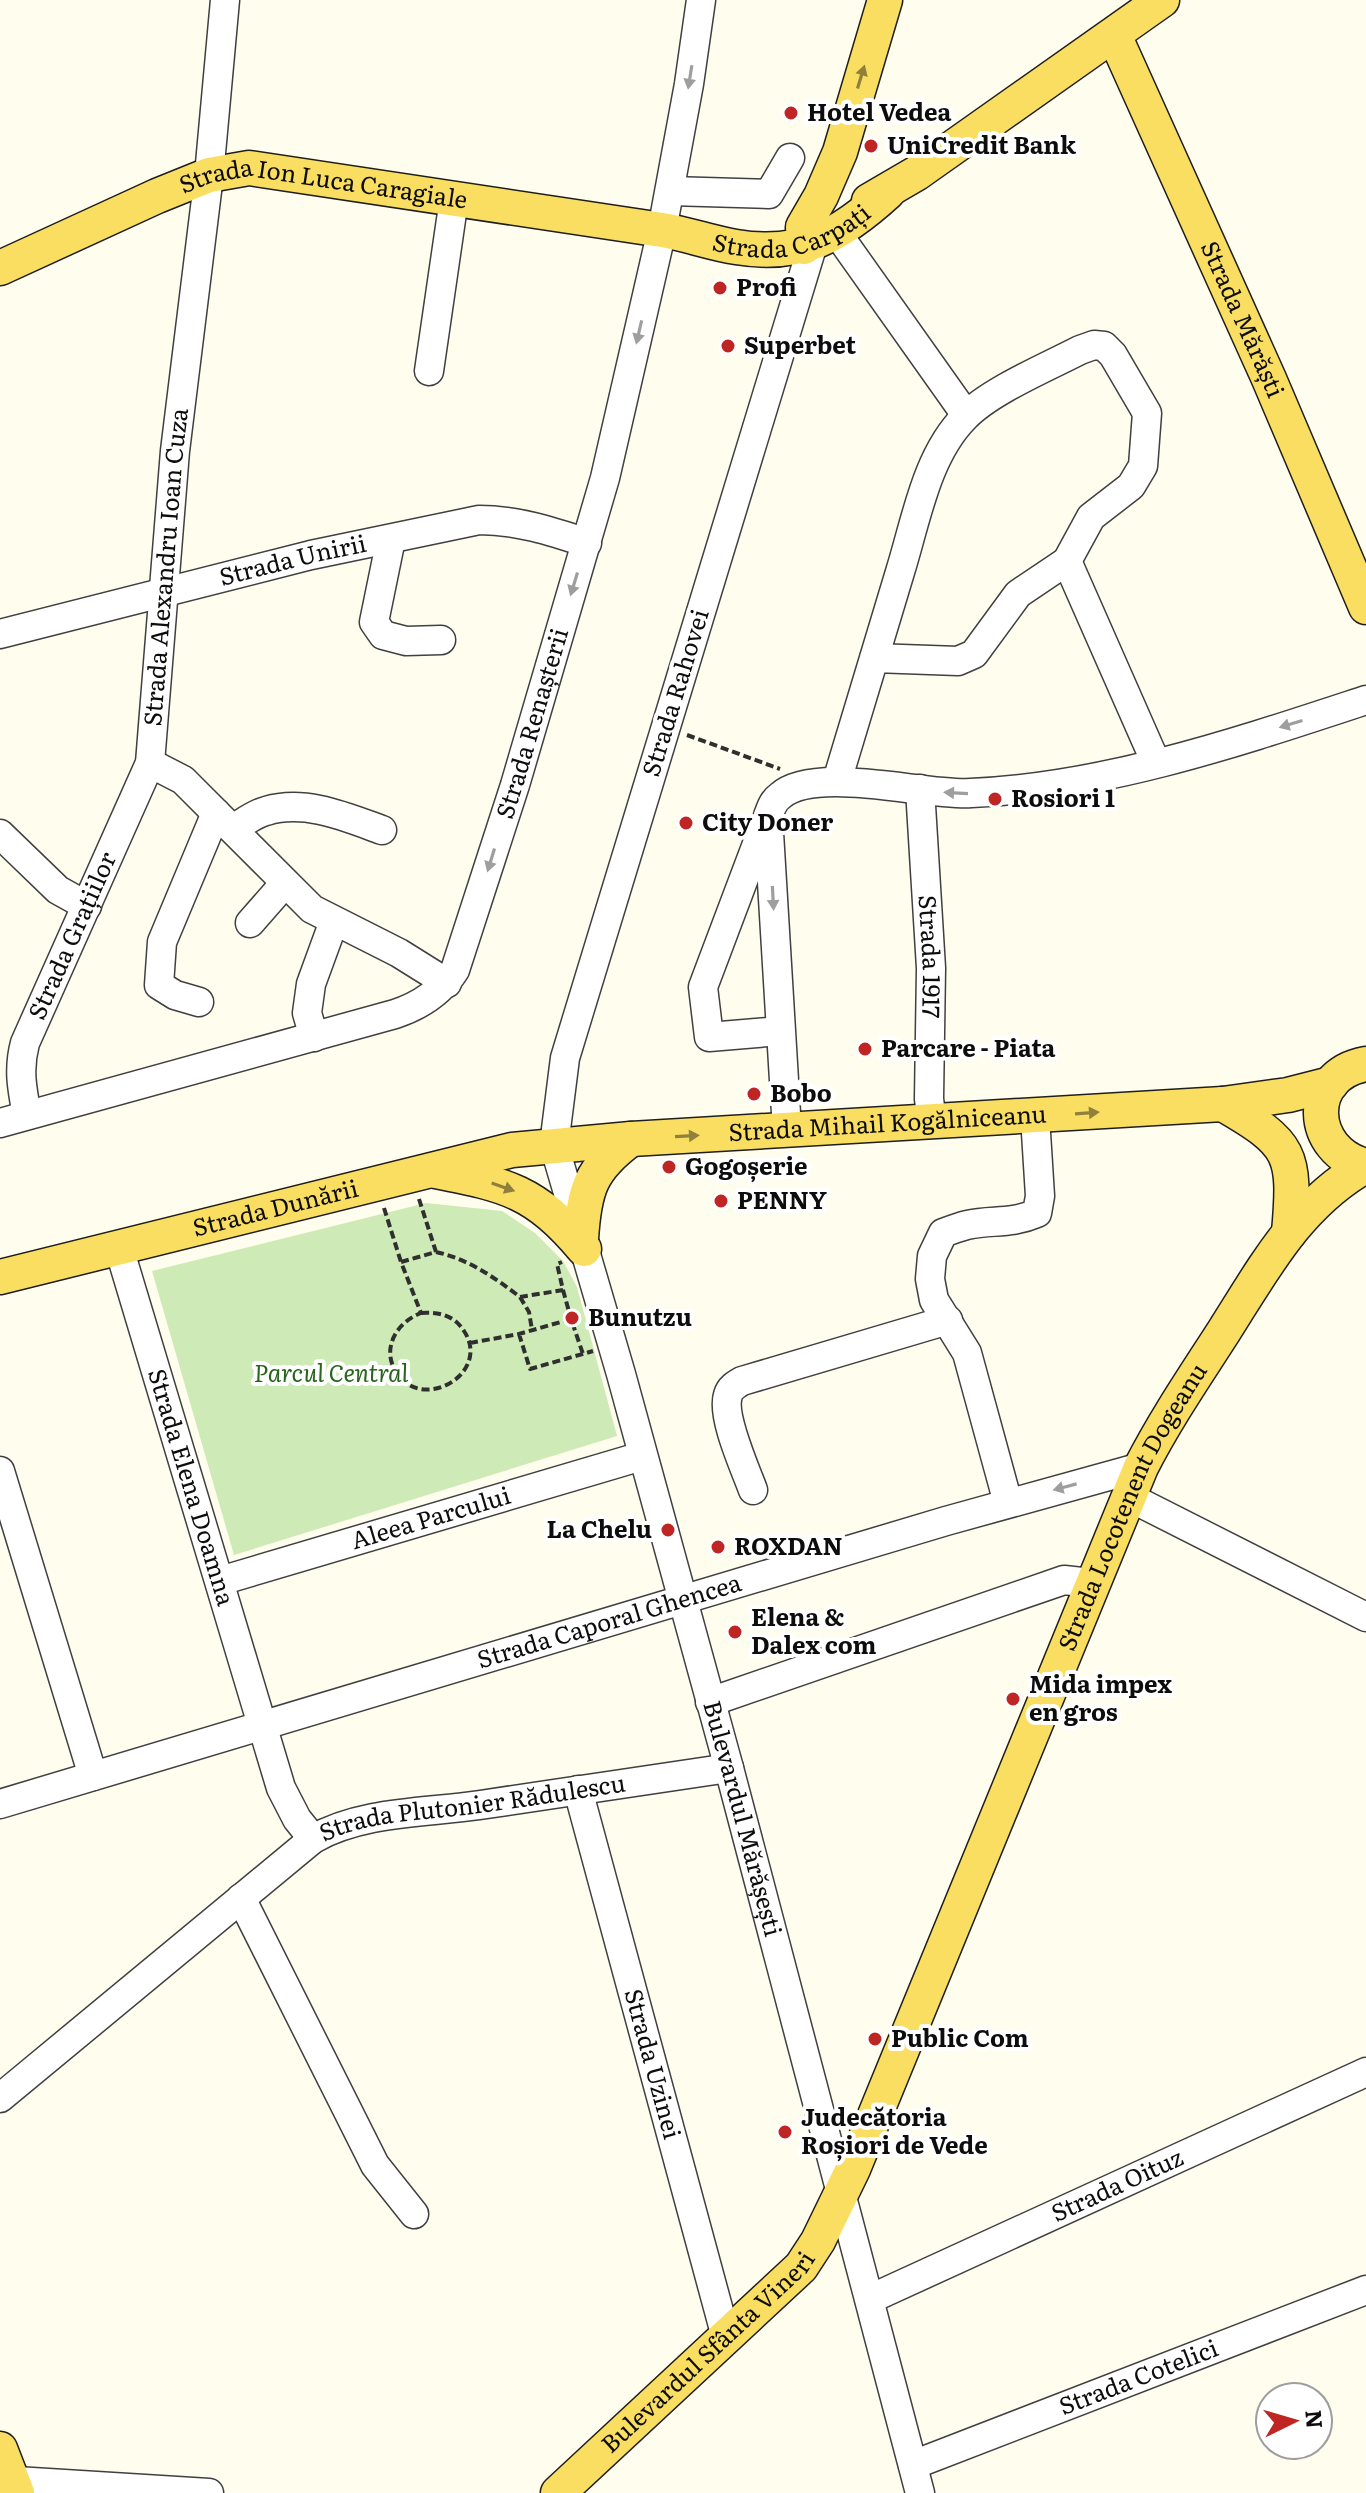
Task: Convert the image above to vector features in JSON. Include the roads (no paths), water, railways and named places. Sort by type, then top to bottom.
[{"type":"main road","points":[[820,233],[840,152],[885,0]]},
{"type":"main road","name":"Strada Carpați","points":[[674,232],[820,233],[888,192],[1162,0]]},
{"type":"main road","name":"Strada Mărăști","points":[[1114,35],[1269,379],[1366,607]]},
{"type":"main road","points":[[840,152],[859,185],[872,191],[888,192]]},
{"type":"main road","name":"Strada Ion Luca Caragiale","points":[[0,268],[209,175],[249,168],[674,232]]},
{"type":"main road","name":"Strada Mihail Kogălniceanu","points":[[554,1145],[1223,1104],[1288,1095],[1331,1084],[1342,1073],[1366,1064]]},
{"type":"main road","name":"Strada Locotenent Dogeanu","points":[[1289,1233],[1322,1126],[1320,1112],[1324,1097],[1331,1084]]},
{"type":"main road","points":[[1223,1104],[1271,1134],[1282,1146],[1290,1163],[1293,1181],[1289,1233]]},
{"type":"main road","name":"Strada Mihail Kogălniceanu","points":[[1223,1104],[1260,1108],[1322,1126]]},
{"type":"main road","points":[[1322,1126],[1328,1142],[1338,1153],[1351,1162],[1366,1166]]},
{"type":"main road","points":[[583,1248],[585,1198],[591,1180],[607,1158],[631,1139]]},
{"type":"main road","name":"Strada Dunării","points":[[0,1277],[494,1152],[554,1145]]},
{"type":"main road","name":"Strada Locotenent Dogeanu","points":[[841,2196],[1091,1583],[1134,1481],[1161,1428],[1289,1233],[1331,1187],[1366,1166]]},
{"type":"main road","points":[[420,1172],[502,1184],[528,1196],[563,1225],[583,1248]]},
{"type":"main road","name":"Bulevardul Sfânta Vineri","points":[[558,2493],[801,2267],[841,2196]]},
{"type":"main road","points":[[0,2449],[10,2485]]},
{"type":"street","name":"Strada Alexandru Ioan Cuza","points":[[150,763],[175,451],[209,175],[225,0]]},
{"type":"street","name":"Strada Renașterii","points":[[447,983],[462,954],[587,543],[674,232],[670,191],[701,0]]},
{"type":"street","points":[[670,191],[769,194],[790,158]]},
{"type":"street","points":[[429,371],[454,199]]},
{"type":"street","points":[[820,233],[966,415]]},
{"type":"street","name":"Strada Rahovei","points":[[554,1145],[565,1058],[820,233]]},
{"type":"street","points":[[829,782],[874,658],[932,469],[950,435],[966,415],[1009,388],[1080,350],[1094,345],[1104,346],[1113,355],[1147,413],[1143,466],[1131,486],[1091,517],[1067,561],[1018,594],[974,654],[958,661],[874,658]]},
{"type":"street","name":"Strada Unirii","points":[[0,634],[311,555],[479,520],[501,520],[538,527],[587,543]]},
{"type":"street","points":[[391,539],[374,622],[383,635],[406,641],[441,640]]},
{"type":"street","points":[[1067,561],[1156,763]]},
{"type":"street","points":[[780,1031],[709,1037],[703,987],[773,804],[786,792],[829,782],[967,794],[1009,791],[1156,763],[1366,700]]},
{"type":"street","points":[[0,1123],[409,1009],[447,983],[399,953],[312,909],[183,780],[150,763]]},
{"type":"street","name":"Strada Grațiilor","points":[[27,1115],[20,1063],[25,1043],[150,763]]},
{"type":"street","name":"Strada 1917","points":[[920,789],[931,968],[929,1099],[932,1123]]},
{"type":"street","points":[[199,1002],[175,995],[159,985],[162,942],[225,821],[280,807],[309,807],[346,816],[382,830]]},
{"type":"street","points":[[768,816],[787,1130]]},
{"type":"street","points":[[0,834],[58,890],[87,906]]},
{"type":"street","points":[[250,923],[285,883]]},
{"type":"street","points":[[314,1037],[307,1013],[311,984],[334,921]]},
{"type":"street","points":[[1008,1503],[967,1353],[934,1300],[930,1279],[932,1256],[943,1233],[969,1224],[1000,1223],[1037,1213],[1040,1196],[1035,1117]]},
{"type":"street","name":"Bulevardul Mărășești","points":[[554,1145],[729,1768],[920,2493]]},
{"type":"street","name":"Strada Elena Doamna","points":[[119,1248],[281,1788],[297,1819],[313,1839]]},
{"type":"street","points":[[753,1490],[727,1413],[727,1396],[732,1387],[742,1381],[948,1320]]},
{"type":"street","name":"Aleea Parcului","points":[[220,1581],[642,1456]]},
{"type":"street","points":[[0,1471],[93,1776]]},
{"type":"street","points":[[1134,1481],[1366,1617]]},
{"type":"street","name":"Strada Caporal Ghencea","points":[[262,1725],[1008,1503],[1134,1481]]},
{"type":"street","points":[[710,1702],[1064,1580],[1091,1583]]},
{"type":"street","points":[[0,1804],[262,1725]]},
{"type":"street","name":"Strada Plutonier Rădulescu","points":[[0,2098],[329,1829],[356,1821],[729,1768]]},
{"type":"street","name":"Strada Uzinei","points":[[578,1790],[726,2337]]},
{"type":"street","points":[[241,1898],[375,2165],[414,2214]]},
{"type":"street","name":"Strada Oituz","points":[[870,2299],[1366,2072]]},
{"type":"street","name":"Strada Cotelici","points":[[913,2465],[1366,2290]]},
{"type":"street","points":[[10,2485],[209,2493]]},
{"type":"place","name":"Hotel Vedea","points":[[791,113]]},
{"type":"place","name":"UniCredit Bank","points":[[871,146]]},
{"type":"place","name":"Profi","points":[[720,288]]},
{"type":"place","name":"Superbet","points":[[728,346]]},
{"type":"place","name":"Rosiori 1","points":[[995,799]]},
{"type":"place","name":"City Doner","points":[[686,823]]},
{"type":"place","name":"Parcare - Piata","points":[[865,1049]]},
{"type":"place","name":"Bobo","points":[[754,1094]]},
{"type":"place","name":"Gogoșerie","points":[[669,1167]]},
{"type":"place","name":"PENNY","points":[[721,1201]]},
{"type":"place","name":"Bunutzu","points":[[572,1318]]},
{"type":"place","name":"La Chelu","points":[[668,1530]]},
{"type":"place","name":"ROXDAN","points":[[718,1547]]},
{"type":"place","name":"Elena & Dalex com","points":[[735,1632]]},
{"type":"place","name":"Mida impex en gros","points":[[1013,1699]]},
{"type":"place","name":"Public Com","points":[[875,2039]]},
{"type":"place","name":"Judecătoria Roșiori de Vede","points":[[785,2132]]},
{"type":"park label","name":"Parcul Central","points":[[331,1374]]}]
